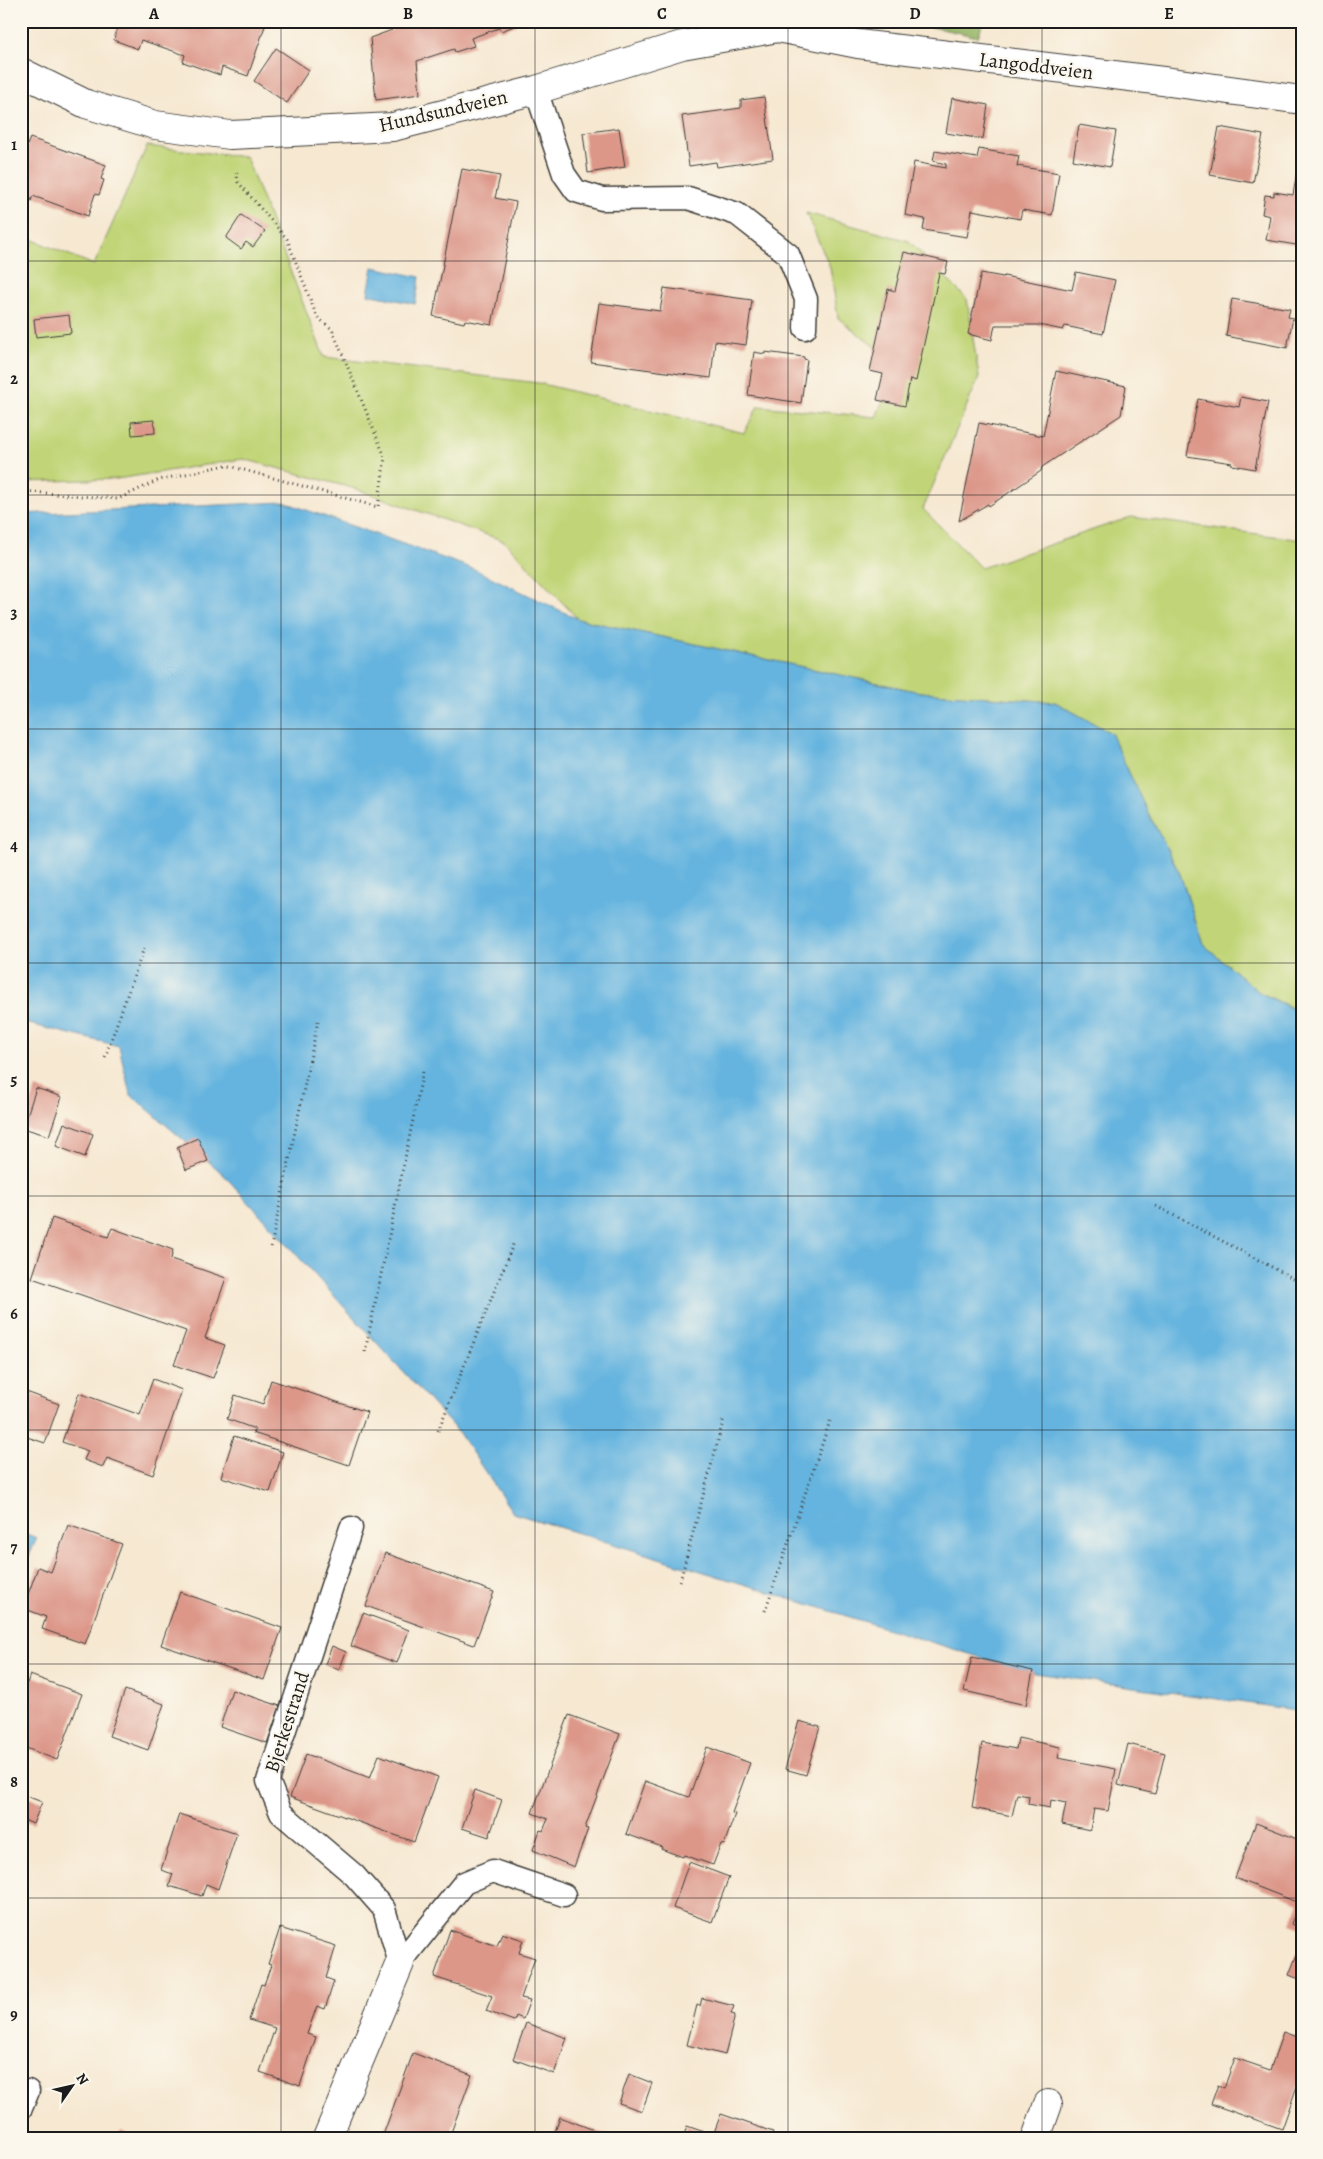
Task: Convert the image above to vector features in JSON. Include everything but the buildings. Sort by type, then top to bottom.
[{"type":"street","name":"Hundsundveien","points":[[21,72],[86,104],[155,125],[230,135],[393,127],[536,90],[682,45],[777,24]]},
{"type":"street","name":"Langoddveien","points":[[777,24],[858,44],[1302,100]]},
{"type":"street","points":[[327,2138],[400,1963]]},
{"type":"street","points":[[1036,2138],[1048,2104]]},
{"type":"lane","points":[[536,90],[564,174],[576,191],[602,199],[688,198],[737,214],[788,254],[806,299],[806,328]]},
{"type":"lane","name":"Bjerkestrand","points":[[351,1528],[268,1781],[281,1813],[354,1875],[384,1909],[400,1963]]},
{"type":"lane","points":[[400,1963],[464,1882],[493,1871],[564,1895]]},
{"type":"path","points":[[21,491],[118,499],[159,480],[226,465],[378,507],[385,457],[332,329],[317,317],[287,239],[238,182],[230,135]]},
{"type":"path","points":[[105,1057],[144,948]]},
{"type":"path","points":[[272,1247],[318,1021]]},
{"type":"path","points":[[364,1352],[423,1071]]},
{"type":"path","points":[[1156,1206],[1302,1283]]},
{"type":"path","points":[[438,1431],[514,1242]]},
{"type":"path","points":[[680,1581],[724,1418]]},
{"type":"path","points":[[765,1611],[830,1420]]},
{"type":"green space","points":[[905,21],[983,21],[978,37]]},
{"type":"green space","points":[[147,146],[246,157],[324,357],[538,383],[744,433],[758,406],[876,417],[898,365],[838,318],[830,267],[806,213],[909,241],[967,299],[979,377],[923,509],[981,568],[1131,517],[1302,540],[1302,1016],[1299,1011],[1259,992],[1203,944],[1180,874],[1143,803],[1111,733],[1055,702],[920,692],[578,619],[504,541],[356,489],[243,459],[117,479],[21,482],[21,235],[94,265]]},
{"type":"water","points":[[373,267],[420,277],[415,304],[368,294]]},
{"type":"water","points":[[284,502],[474,569],[578,619],[920,692],[1055,702],[1111,733],[1143,803],[1180,874],[1203,944],[1259,992],[1299,1012],[1302,1016],[1302,1711],[1028,1672],[513,1513],[459,1433],[222,1173],[130,1094],[119,1046],[21,1022],[21,514]]},
{"type":"water","points":[[21,1532],[37,1538],[28,1558],[21,1555]]}]
